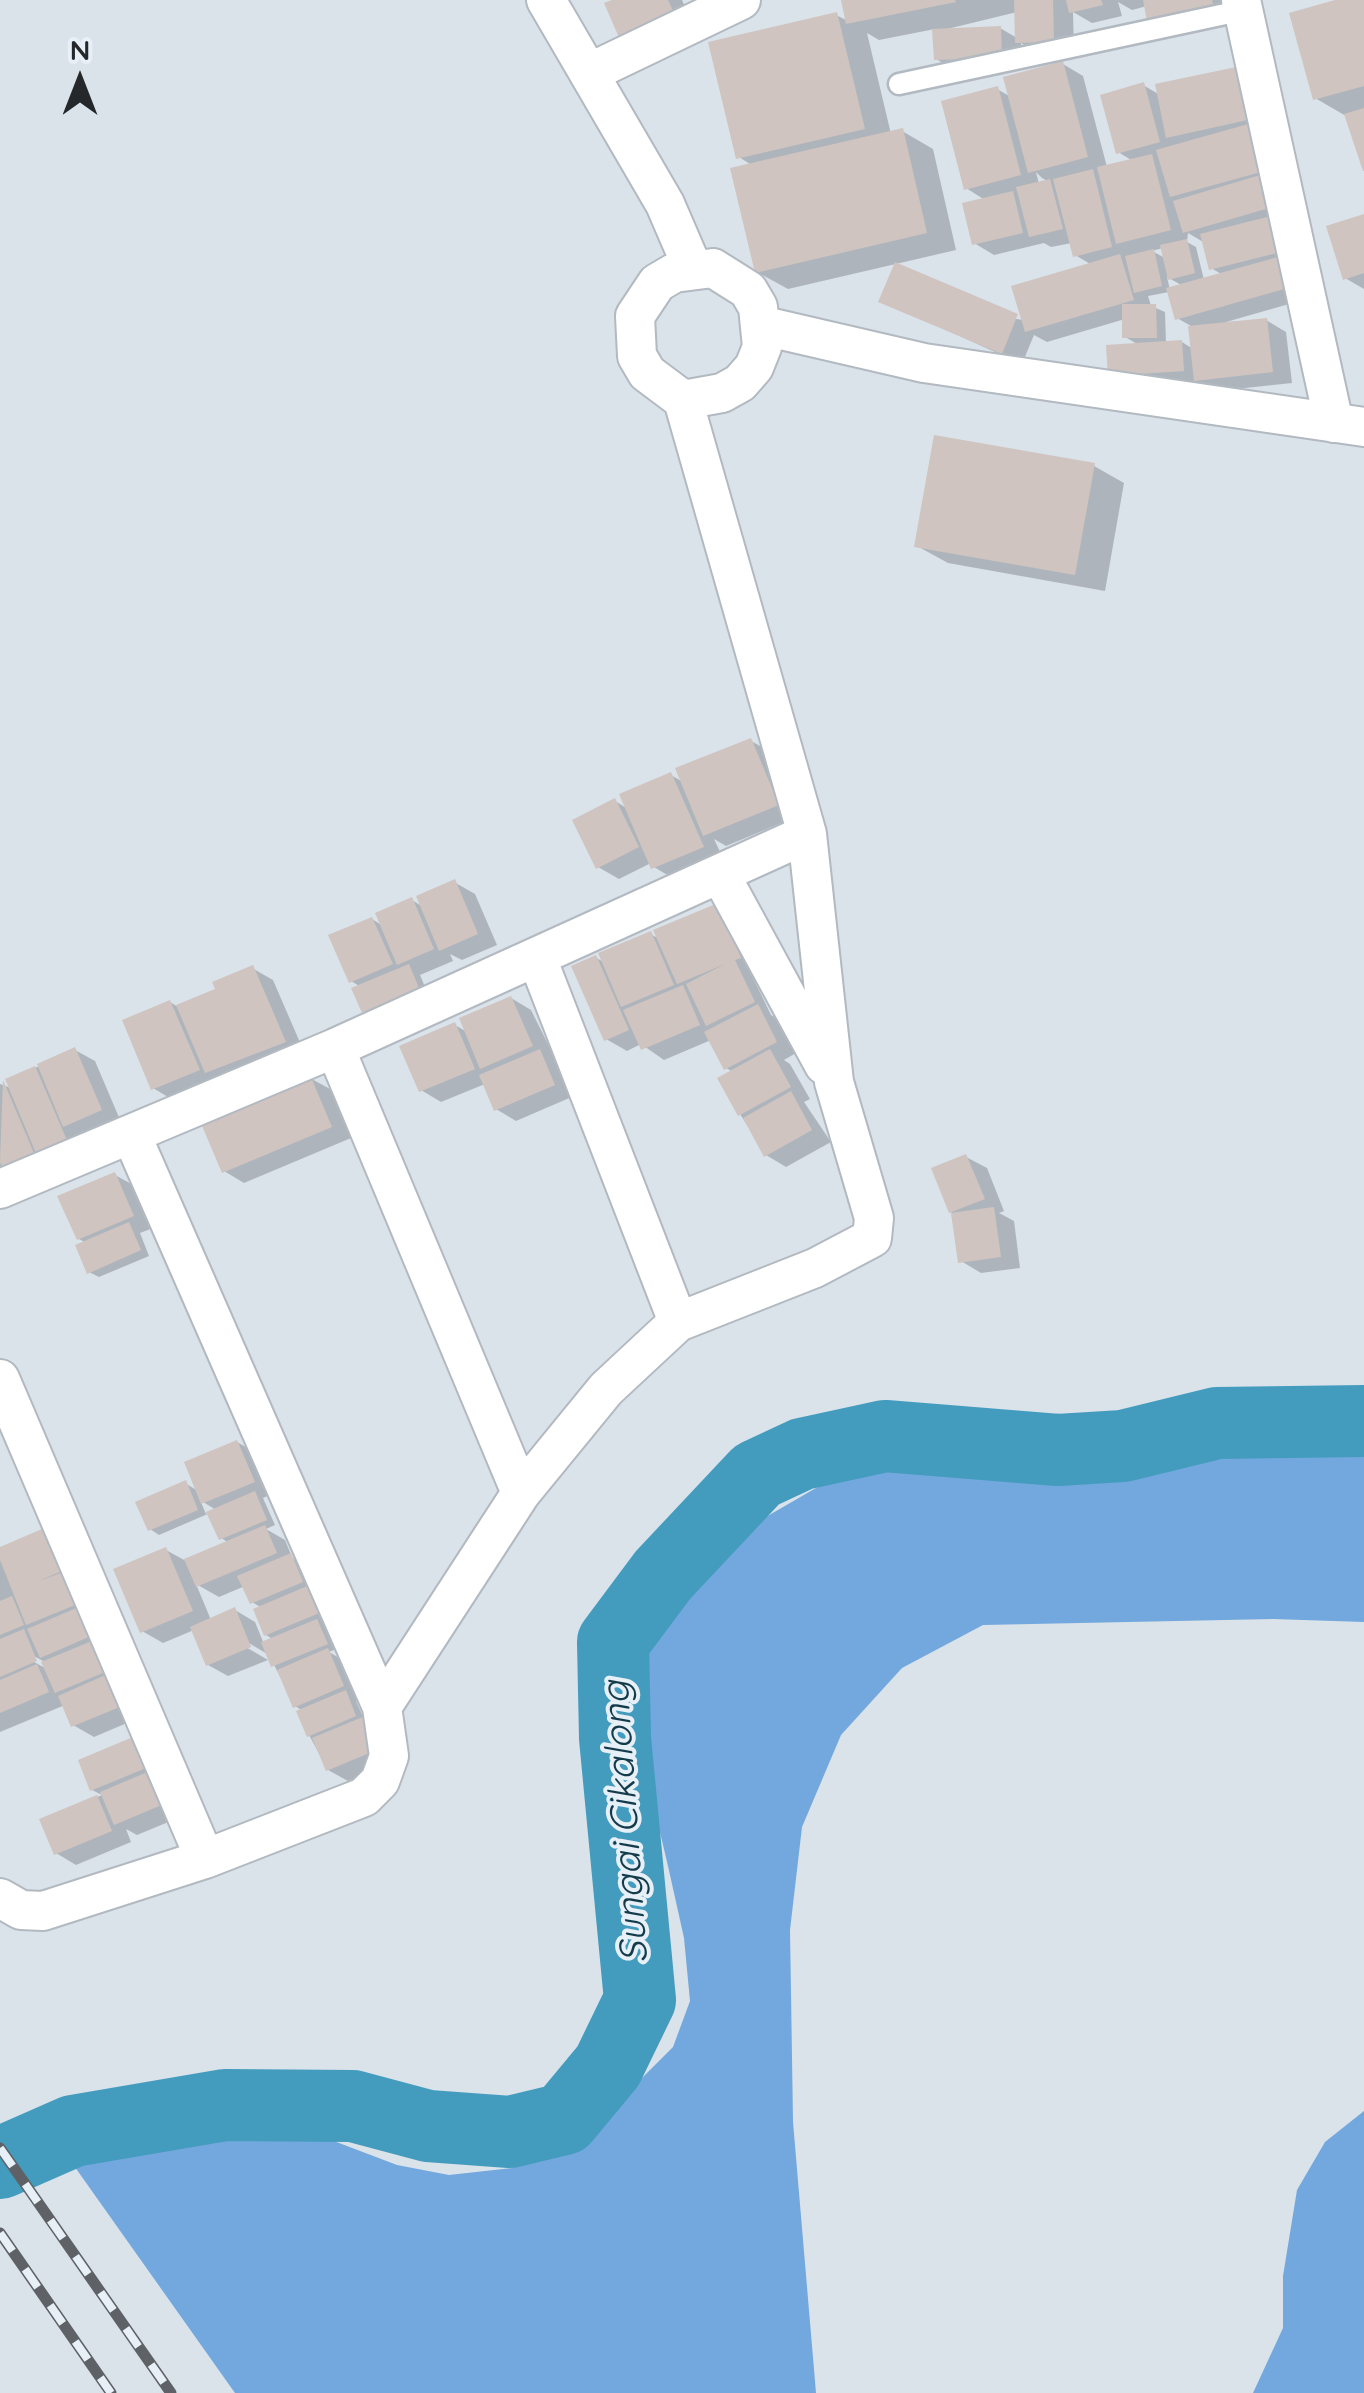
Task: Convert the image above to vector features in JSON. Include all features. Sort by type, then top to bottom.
[{"type":"street","points":[[546,0],[664,204],[693,268]]},
{"type":"street","points":[[591,72],[741,0]]},
{"type":"street","points":[[764,326],[924,363],[1349,425],[1242,5]]},
{"type":"street","points":[[382,1707],[521,1493],[606,1389],[678,1322],[830,1262],[872,1238],[874,1218],[834,1082],[807,834],[683,400],[647,373],[634,336],[636,316],[650,291],[674,273],[713,268],[740,284],[758,307],[764,326],[754,367],[740,383],[722,394],[683,400]]},
{"type":"street","points":[[0,1189],[335,1048],[807,834]]},
{"type":"street","points":[[720,874],[834,1082]]},
{"type":"street","points":[[537,958],[678,1322]]},
{"type":"street","points":[[335,1048],[521,1493]]},
{"type":"street","points":[[0,1898],[22,1910],[43,1911],[206,1858],[364,1797],[380,1781],[389,1756],[382,1707],[131,1134]]},
{"type":"street","points":[[0,1379],[206,1858]]},
{"type":"lane","points":[[898,84],[1242,5]]},
{"type":"shaded area","points":[[1210,1442],[1270,1446],[1364,1442],[1364,1622],[1273,1619],[983,1625],[902,1668],[841,1735],[802,1827],[790,1930],[793,2122],[816,2393],[235,2393],[60,2146],[107,2133],[183,2127],[318,2135],[397,2165],[449,2175],[512,2168],[562,2141],[613,2107],[673,2047],[690,2001],[684,1938],[668,1866],[649,1786],[621,1704],[640,1657],[685,1583],[745,1529],[861,1462],[1089,1472],[1143,1463]]},
{"type":"shaded area","points":[[1364,2111],[1364,2393],[1253,2393],[1283,2328],[1283,2276],[1297,2190],[1325,2142]]},
{"type":"building","points":[[668,0],[676,17],[621,42],[604,3]]},
{"type":"building","points":[[841,0],[955,0],[956,2],[846,24]]},
{"type":"building","points":[[1014,0],[1053,0],[1054,42],[1015,43]]},
{"type":"building","points":[[1066,0],[1101,0],[1103,5],[1069,13]]},
{"type":"building","points":[[1143,0],[1212,0],[1215,13],[1148,27]]},
{"type":"building","points":[[1335,0],[1364,0],[1364,86],[1313,100],[1289,13]]},
{"type":"building","points":[[837,12],[865,129],[736,159],[708,42]]},
{"type":"building","points":[[1001,26],[1002,58],[934,60],[932,29]]},
{"type":"building","points":[[1063,61],[1088,157],[1028,173],[1003,77]]},
{"type":"building","points":[[1241,66],[1252,119],[1166,138],[1155,84]]},
{"type":"building","points":[[1144,82],[1160,142],[1116,154],[1100,95]]},
{"type":"building","points":[[998,86],[1021,175],[964,190],[941,101]]},
{"type":"building","points":[[1364,108],[1364,171],[1363,171],[1344,114]]},
{"type":"building","points":[[1259,121],[1272,169],[1170,197],[1156,150]]},
{"type":"building","points":[[903,128],[927,233],[755,273],[730,168]]},
{"type":"building","points":[[1152,154],[1171,230],[1116,244],[1097,167]]},
{"type":"building","points":[[1093,169],[1112,247],[1073,257],[1053,179]]},
{"type":"building","points":[[1267,173],[1276,206],[1183,233],[1173,201]]},
{"type":"building","points":[[1050,179],[1063,229],[1029,237],[1016,187]]},
{"type":"building","points":[[1013,191],[1023,233],[972,245],[962,203]]},
{"type":"building","points":[[1364,214],[1364,273],[1343,280],[1326,226]]},
{"type":"building","points":[[1275,215],[1285,251],[1209,270],[1200,234]]},
{"type":"building","points":[[1187,239],[1195,273],[1168,280],[1160,245]]},
{"type":"building","points":[[1154,249],[1162,286],[1134,293],[1125,256]]},
{"type":"building","points":[[1120,254],[1134,300],[1025,332],[1011,286]]},
{"type":"building","points":[[1282,256],[1291,287],[1175,320],[1166,288]]},
{"type":"building","points":[[895,262],[1018,314],[1002,354],[878,302]]},
{"type":"building","points":[[1122,304],[1156,304],[1157,338],[1122,338]]},
{"type":"building","points":[[1267,318],[1273,372],[1194,381],[1188,326]]},
{"type":"building","points":[[1182,340],[1184,371],[1108,376],[1106,345]]},
{"type":"building","points":[[934,435],[1095,463],[1075,575],[914,547]]},
{"type":"building","points":[[751,738],[779,805],[703,836],[675,768]]},
{"type":"building","points":[[671,772],[704,847],[651,869],[619,794]]},
{"type":"building","points":[[615,798],[639,847],[596,869],[572,820]]},
{"type":"building","points":[[455,879],[478,934],[439,951],[416,896]]},
{"type":"building","points":[[412,897],[434,949],[397,965],[375,913]]},
{"type":"building","points":[[718,903],[741,958],[735,960],[755,1002],[706,1026],[686,984],[725,964],[677,984],[653,930]]},
{"type":"building","points":[[372,917],[393,964],[349,983],[328,935]]},
{"type":"building","points":[[651,931],[674,985],[621,1007],[598,953]]},
{"type":"building","points":[[596,955],[629,1030],[604,1041],[571,966]]},
{"type":"building","points":[[409,964],[419,988],[362,1013],[351,988]]},
{"type":"building","points":[[253,965],[286,1042],[205,1073],[176,1005],[215,989],[212,982]]},
{"type":"building","points":[[683,985],[700,1025],[641,1050],[623,1010]]},
{"type":"building","points":[[511,996],[533,1046],[480,1069],[459,1018]]},
{"type":"building","points":[[170,1000],[200,1070],[151,1090],[122,1020]]},
{"type":"building","points":[[758,1004],[777,1042],[724,1070],[704,1032]]},
{"type":"building","points":[[455,1022],[475,1069],[419,1092],[399,1046]]},
{"type":"building","points":[[75,1047],[102,1110],[63,1127],[37,1064]]},
{"type":"building","points":[[540,1049],[555,1085],[494,1111],[479,1075]]},
{"type":"building","points":[[770,1049],[791,1087],[738,1116],[717,1078]]},
{"type":"building","points":[[35,1066],[69,1145],[38,1158],[5,1079]]},
{"type":"building","points":[[310,1075],[332,1127],[222,1173],[200,1121]]},
{"type":"building","points":[[3,1080],[36,1158],[4,1171],[0,1162]]},
{"type":"building","points":[[791,1091],[812,1130],[764,1157],[743,1118]]},
{"type":"building","points":[[966,1154],[985,1199],[949,1213],[931,1168]]},
{"type":"building","points":[[115,1172],[134,1216],[77,1240],[57,1196]]},
{"type":"building","points":[[994,1207],[1001,1257],[958,1263],[951,1213]]},
{"type":"building","points":[[129,1222],[141,1250],[87,1274],[75,1245]]},
{"type":"building","points":[[237,1440],[255,1482],[201,1504],[184,1462]]},
{"type":"building","points":[[186,1480],[198,1510],[148,1531],[135,1502]]},
{"type":"building","points":[[255,1491],[267,1520],[219,1540],[206,1512]]},
{"type":"building","points":[[56,1523],[74,1566],[36,1582],[61,1573],[75,1605],[26,1625],[0,1560],[0,1547]]},
{"type":"building","points":[[265,1525],[277,1553],[196,1587],[184,1559]]},
{"type":"building","points":[[166,1547],[193,1611],[140,1633],[113,1569]]},
{"type":"building","points":[[291,1553],[303,1582],[250,1604],[237,1576]]},
{"type":"building","points":[[324,1579],[336,1606],[264,1636],[253,1609]]},
{"type":"building","points":[[12,1596],[24,1625],[0,1635],[0,1601]]},
{"type":"building","points":[[86,1604],[98,1633],[40,1658],[27,1629]]},
{"type":"building","points":[[235,1607],[251,1647],[206,1666],[190,1627]]},
{"type":"building","points":[[317,1619],[328,1644],[271,1667],[261,1642]]},
{"type":"building","points":[[24,1629],[37,1661],[0,1677],[0,1639]]},
{"type":"building","points":[[104,1636],[117,1667],[55,1693],[41,1662]]},
{"type":"building","points":[[328,1648],[344,1686],[293,1708],[277,1670]]},
{"type":"building","points":[[37,1664],[49,1692],[0,1713],[0,1680]]},
{"type":"building","points":[[108,1674],[122,1706],[71,1727],[58,1696]]},
{"type":"building","points":[[346,1690],[356,1716],[307,1737],[296,1711]]},
{"type":"building","points":[[370,1714],[384,1747],[326,1771],[312,1738]]},
{"type":"building","points":[[133,1737],[146,1768],[90,1791],[78,1760]]},
{"type":"building","points":[[157,1768],[171,1801],[114,1825],[100,1792]]},
{"type":"building","points":[[97,1795],[112,1831],[54,1855],[39,1819]]},
{"type":"waterway","name":"Sungai Cikalong","points":[[0,2163],[73,2131],[225,2105],[353,2106],[428,2126],[510,2132],[564,2119],[608,2066],[640,2000],[615,1738],[613,1642],[663,1575],[757,1475],[802,1454],[885,1436],[1058,1450],[1123,1446],[1217,1423],[1364,1421]]},
{"type":"railway","points":[[0,2148],[171,2393]]},
{"type":"railway","points":[[0,2233],[111,2393]]}]
